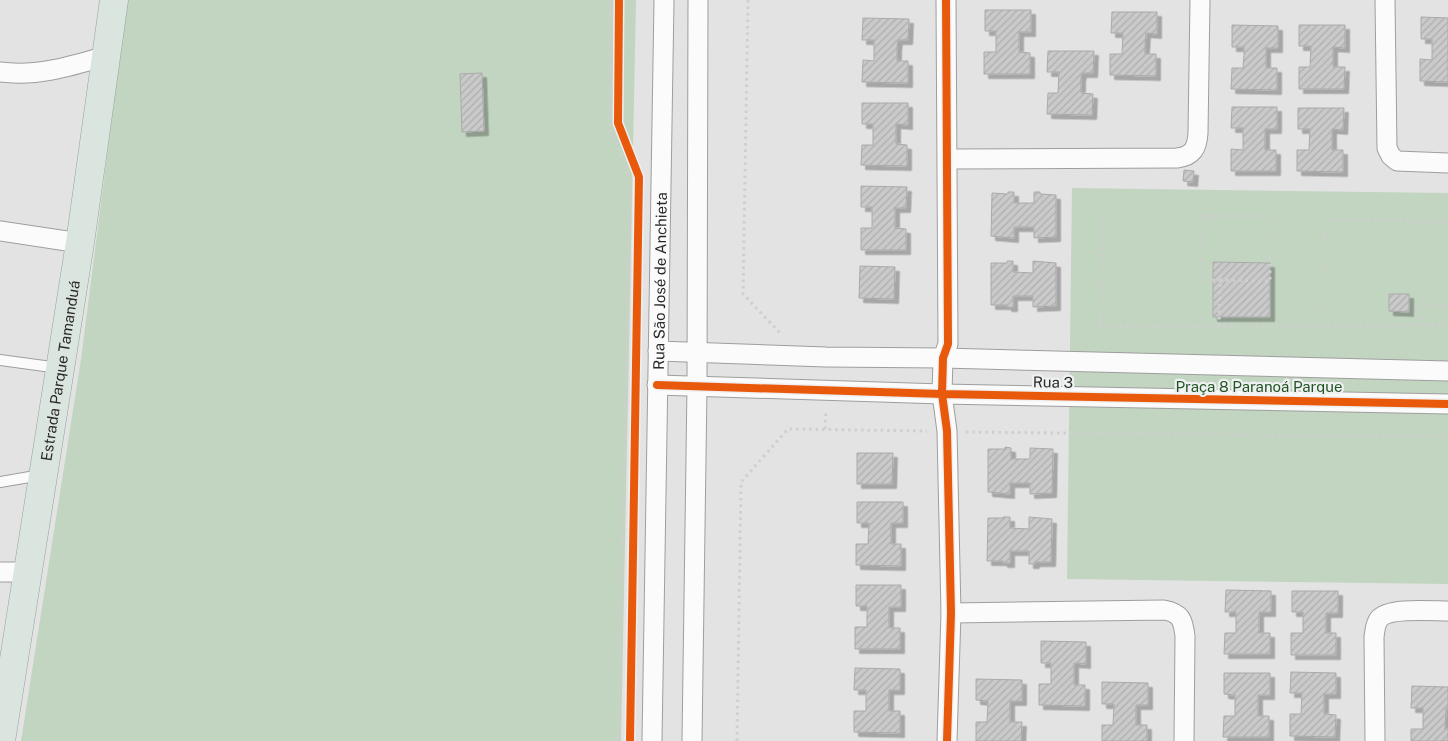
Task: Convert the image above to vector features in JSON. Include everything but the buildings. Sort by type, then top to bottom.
[{"type":"main road","name":"Estrada Parque Tamanduá","points":[[1,741],[80,243],[114,0]]},
{"type":"street","name":"Rua São José de Anchieta","points":[[652,741],[664,0]]},
{"type":"street","points":[[692,741],[697,386],[698,0]]},
{"type":"street","points":[[946,0],[948,344],[943,358],[942,394],[947,431],[950,613],[947,741]]},
{"type":"street","points":[[948,159],[1186,157],[1193,152],[1197,144],[1198,133],[1200,0]]},
{"type":"street","points":[[1385,0],[1387,148],[1391,156],[1397,161],[1448,163]]},
{"type":"street","points":[[0,72],[12,74],[58,70],[106,56]]},
{"type":"street","points":[[0,230],[80,243]]},
{"type":"street","name":"Rua 3","points":[[658,351],[826,357],[943,358],[1448,371]]},
{"type":"street","name":"Rua 3","points":[[657,384],[942,394],[1448,404]]},
{"type":"street","points":[[0,572],[28,572]]},
{"type":"street","points":[[950,613],[1154,610],[1173,612],[1180,617],[1184,625],[1185,636],[1184,741]]},
{"type":"street","points":[[1375,741],[1374,637],[1375,626],[1379,618],[1395,612],[1448,611]]},
{"type":"lane","points":[[0,360],[60,368]]},
{"type":"lane","points":[[0,482],[43,475]]},
{"type":"path","points":[[610,0],[609,123],[630,178],[618,741]]},
{"type":"path","points":[[744,294],[748,0]]},
{"type":"path","points":[[618,124],[635,168]]},
{"type":"path","points":[[1201,216],[1270,216],[1270,280],[1220,280],[1200,280],[1201,216]]},
{"type":"path","points":[[1322,325],[1324,219],[1448,222]]},
{"type":"path","points":[[1218,326],[1220,280]]},
{"type":"path","points":[[1424,325],[1416,304],[1448,305]]},
{"type":"path","points":[[1100,327],[1448,325]]},
{"type":"path","points":[[737,741],[741,482],[788,429],[1448,437]]},
{"type":"green space","points":[[127,0],[636,0],[621,741],[21,741],[81,359]]},
{"type":"green space","name":"Praça 8 Paranoá Parque","points":[[1072,188],[1448,193],[1448,584],[1067,579]]},
{"type":"cycle path","points":[[619,0],[618,123],[639,177],[630,741]]},
{"type":"cycle path","points":[[946,0],[948,344],[943,358],[942,394],[947,431],[951,613],[947,741]]},
{"type":"cycle path","points":[[657,385],[942,394],[1448,404]]}]
